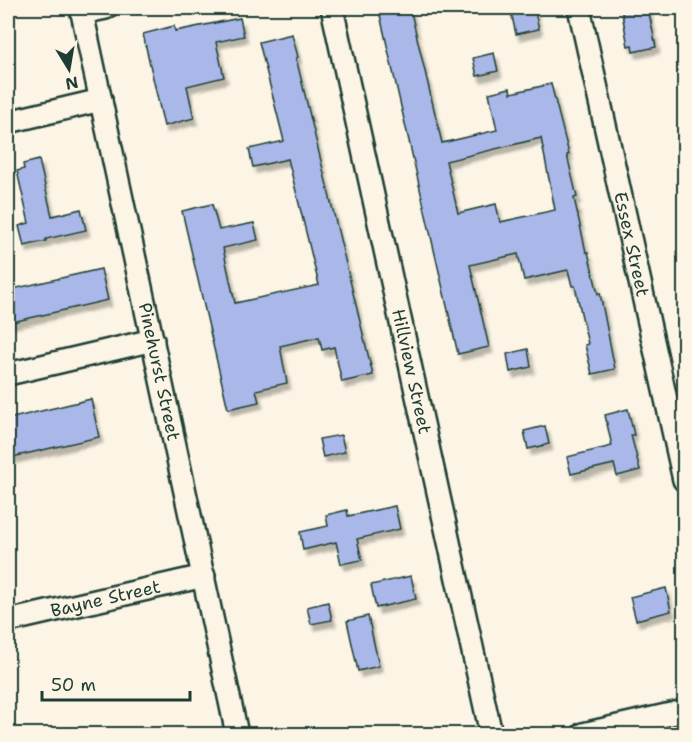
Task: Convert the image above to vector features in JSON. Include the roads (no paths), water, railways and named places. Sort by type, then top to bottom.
[{"type":"street","points":[[82,10],[106,8]]},
{"type":"street","name":"Hillview Street","points":[[332,8],[491,735]]},
{"type":"street","name":"Essex Street","points":[[579,8],[684,480]]},
{"type":"street","name":"Pinehurst Street","points":[[82,10],[237,735]]},
{"type":"street","points":[[8,122],[101,100]]},
{"type":"street","points":[[8,374],[153,340]]},
{"type":"street","name":"Bayne Street","points":[[8,621],[204,576]]},
{"type":"street","points":[[583,735],[684,711]]}]
